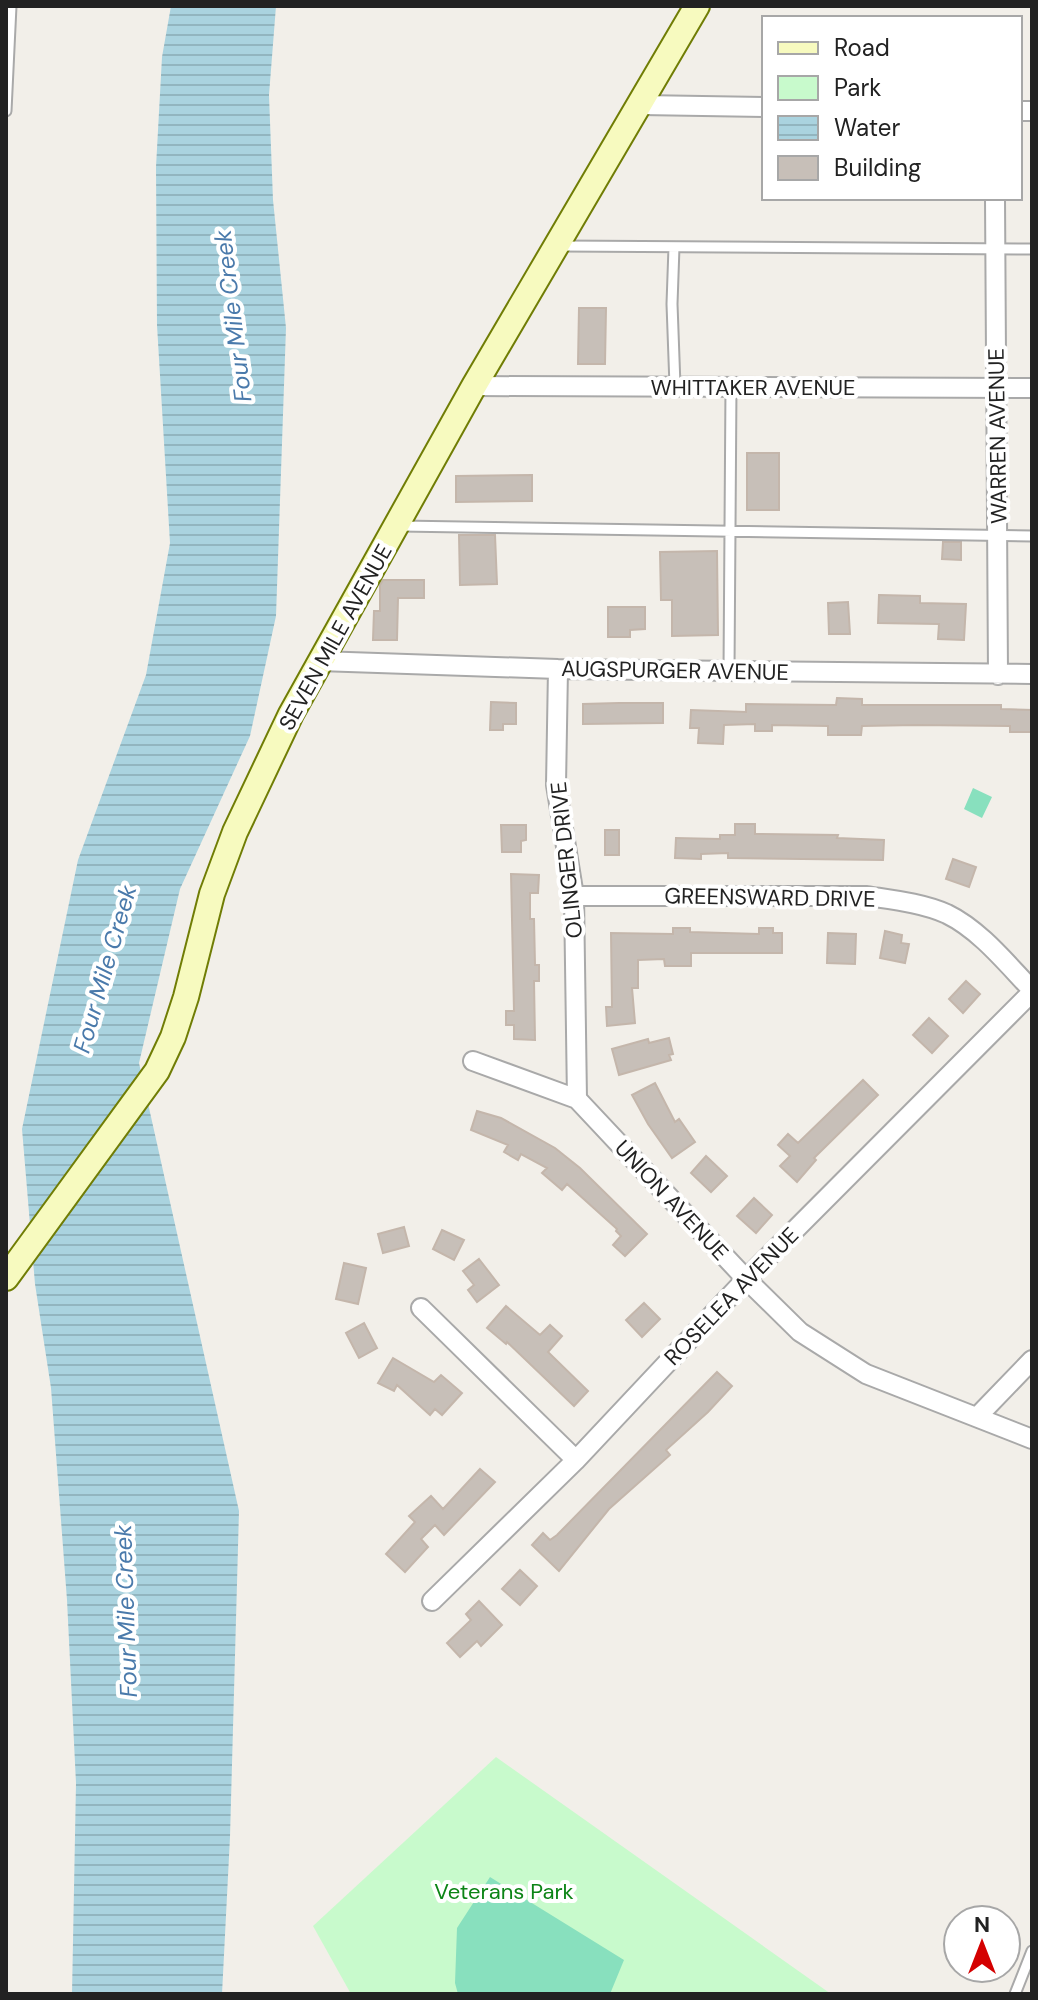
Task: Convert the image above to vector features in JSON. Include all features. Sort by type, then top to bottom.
[{"type":"main road","name":"SEVEN MILE AVENUE","points":[[7,1277],[157,1071],[173,1037],[212,894],[235,832],[319,661],[474,386],[697,6]]},
{"type":"street","points":[[641,105],[762,107]]},
{"type":"street","name":"WARREN AVENUE","points":[[995,200],[998,675]]},
{"type":"street","name":"WHITTAKER AVENUE","points":[[474,386],[1032,388]]},
{"type":"street","name":"AUGSPURGER AVENUE","points":[[319,661],[558,669],[1032,674]]},
{"type":"street","name":"OLINGER DRIVE","points":[[558,669],[556,785],[574,896],[577,1099]]},
{"type":"street","name":"GREENSWARD DRIVE","points":[[574,896],[867,896],[911,904],[948,915],[972,932],[1032,991]]},
{"type":"street","name":"ROSELEA AVENUE","points":[[432,1601],[576,1460],[746,1279],[1032,991]]},
{"type":"street","name":"UNION AVENUE","points":[[473,1061],[577,1099],[800,1332],[866,1374],[1032,1439]]},
{"type":"street","points":[[421,1308],[576,1460]]},
{"type":"street","points":[[977,1417],[1032,1360]]},
{"type":"lane","points":[[6,111],[11,6]]},
{"type":"lane","points":[[556,246],[1032,249]]},
{"type":"lane","points":[[674,247],[672,304],[675,386]]},
{"type":"lane","points":[[729,671],[731,386]]},
{"type":"lane","points":[[397,526],[1032,536]]},
{"type":"lane","points":[[1015,1994],[1032,1951]]},
{"type":"green space","points":[[973,788],[992,797],[982,818],[964,809]]},
{"type":"green space","name":"Veterans Park","points":[[496,1757],[831,1994],[351,1994],[313,1926]]},
{"type":"green space","points":[[490,1877],[624,1960],[610,1994],[458,1994],[455,1983],[457,1928]]},
{"type":"water","name":"Four Mile Creek","points":[[171,6],[276,6],[269,95],[273,200],[286,328],[276,616],[250,736],[180,889],[139,1063],[239,1511],[230,1837],[222,1994],[72,1994],[76,1783],[67,1600],[51,1388],[35,1284],[22,1129],[78,860],[146,675],[170,543],[157,325],[156,167],[162,57]]},
{"type":"building","points":[[579,308],[606,308],[605,364],[578,364]]},
{"type":"building","points":[[747,453],[779,453],[779,510],[747,510]]},
{"type":"building","points":[[532,475],[532,501],[456,502],[456,476]]},
{"type":"building","points":[[459,535],[495,535],[497,584],[460,585]]},
{"type":"building","points":[[943,542],[961,542],[961,560],[942,559]]},
{"type":"building","points":[[717,551],[718,635],[672,636],[672,600],[661,600],[660,552]]},
{"type":"building","points":[[383,580],[424,580],[424,598],[398,598],[397,640],[373,640],[374,611],[380,611],[380,585]]},
{"type":"building","points":[[879,595],[920,596],[920,603],[966,604],[964,640],[938,639],[939,624],[878,623]]},
{"type":"building","points":[[848,602],[850,634],[829,634],[828,603]]},
{"type":"building","points":[[608,607],[645,607],[645,629],[630,630],[630,637],[608,637]]},
{"type":"building","points":[[837,698],[862,699],[862,705],[1001,705],[1001,709],[1032,710],[1032,732],[1010,732],[1010,726],[916,725],[862,726],[861,735],[828,735],[828,726],[772,725],[772,731],[755,731],[755,724],[724,725],[723,744],[698,743],[699,728],[690,728],[691,710],[746,712],[746,704],[836,705]]},
{"type":"building","points":[[491,702],[516,703],[516,724],[503,724],[503,730],[490,730]]},
{"type":"building","points":[[663,703],[663,723],[583,724],[583,704]]},
{"type":"building","points":[[735,824],[755,824],[755,834],[838,835],[837,838],[884,840],[883,860],[728,858],[728,853],[701,854],[701,859],[675,858],[676,838],[720,839],[720,835],[735,835]]},
{"type":"building","points":[[501,825],[526,825],[526,840],[521,841],[521,852],[502,852]]},
{"type":"building","points":[[605,830],[619,830],[619,855],[605,855]]},
{"type":"building","points":[[953,859],[976,867],[969,887],[946,879]]},
{"type":"building","points":[[511,874],[539,875],[538,893],[530,893],[535,965],[539,965],[539,981],[534,981],[535,1040],[514,1039],[514,1025],[506,1025],[506,1011],[514,1011]]},
{"type":"building","points":[[673,928],[690,928],[690,932],[759,934],[759,928],[773,928],[773,933],[782,933],[782,953],[691,953],[691,966],[665,966],[664,959],[638,960],[638,988],[632,988],[635,1023],[607,1026],[606,1007],[612,1007],[611,933],[673,934]]},
{"type":"building","points":[[885,931],[902,935],[901,943],[909,944],[905,963],[880,958]]},
{"type":"building","points":[[828,933],[856,934],[855,964],[827,963]]},
{"type":"building","points":[[966,981],[980,994],[963,1013],[949,999]]},
{"type":"building","points":[[929,1018],[948,1036],[932,1053],[913,1035]]},
{"type":"building","points":[[669,1038],[673,1054],[669,1055],[671,1060],[619,1075],[612,1049],[648,1039],[649,1043]]},
{"type":"building","points":[[863,1080],[878,1095],[814,1158],[816,1160],[797,1182],[780,1166],[790,1156],[778,1145],[788,1134],[798,1143]]},
{"type":"building","points":[[655,1083],[675,1122],[679,1119],[695,1142],[672,1158],[632,1095]]},
{"type":"building","points":[[477,1111],[501,1118],[555,1148],[580,1168],[647,1234],[625,1256],[613,1245],[621,1236],[617,1229],[567,1184],[562,1190],[542,1173],[547,1168],[521,1154],[518,1160],[504,1152],[508,1145],[471,1130]]},
{"type":"building","points":[[706,1156],[727,1176],[711,1192],[691,1173]]},
{"type":"building","points":[[754,1198],[772,1215],[756,1233],[737,1216]]},
{"type":"building","points":[[404,1227],[409,1246],[383,1253],[378,1234]]},
{"type":"building","points":[[442,1230],[464,1240],[454,1260],[433,1249]]},
{"type":"building","points":[[479,1259],[499,1285],[477,1302],[468,1290],[474,1285],[463,1271]]},
{"type":"building","points":[[344,1263],[366,1268],[358,1304],[336,1299]]},
{"type":"building","points":[[644,1303],[660,1319],[642,1337],[626,1320]]},
{"type":"building","points":[[506,1306],[540,1335],[550,1325],[562,1336],[548,1352],[588,1391],[574,1406],[507,1342],[487,1328]]},
{"type":"building","points":[[364,1323],[377,1348],[359,1358],[346,1333]]},
{"type":"building","points":[[393,1358],[434,1382],[441,1375],[462,1393],[442,1415],[435,1409],[430,1415],[397,1385],[394,1391],[378,1383]]},
{"type":"building","points":[[717,1372],[732,1386],[666,1450],[670,1455],[609,1509],[559,1571],[532,1545],[543,1533],[550,1540],[557,1535]]},
{"type":"building","points":[[480,1469],[495,1482],[444,1535],[435,1525],[421,1539],[428,1547],[405,1572],[386,1554],[415,1522],[409,1516],[431,1496],[443,1509]]},
{"type":"building","points":[[520,1570],[537,1586],[520,1605],[502,1589]]},
{"type":"building","points":[[479,1601],[502,1625],[481,1646],[477,1641],[460,1657],[447,1643],[471,1620],[466,1614]]}]
